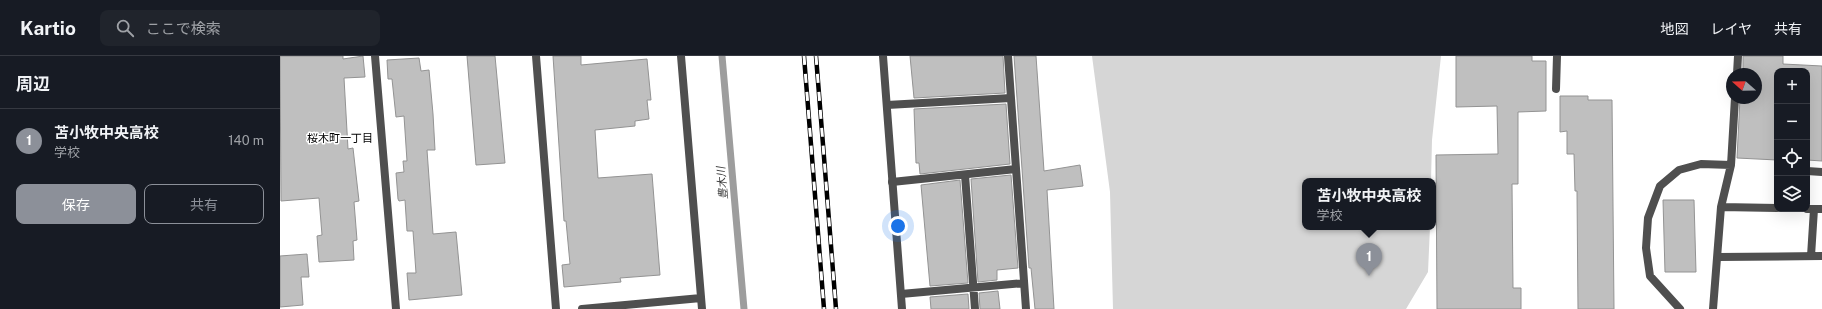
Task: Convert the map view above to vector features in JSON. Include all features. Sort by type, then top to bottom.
[{"type":"street","points":[[375,56],[396,309]]},
{"type":"street","points":[[536,56],[556,309]]},
{"type":"street","points":[[681,56],[702,309]]},
{"type":"street","points":[[883,56],[902,309]]},
{"type":"street","points":[[1008,56],[1026,309]]},
{"type":"street","points":[[1556,89],[1557,56]]},
{"type":"street","points":[[1737,68],[1738,56]]},
{"type":"street","points":[[886,105],[1011,98]]},
{"type":"street","points":[[1713,309],[1721,207],[1731,165],[1735,104]]},
{"type":"street","points":[[1680,309],[1650,276],[1646,248],[1648,218],[1660,186],[1679,170],[1701,164],[1731,165]]},
{"type":"street","points":[[892,182],[1016,169]]},
{"type":"street","points":[[1810,171],[1822,172]]},
{"type":"street","points":[[965,175],[974,309]]},
{"type":"street","points":[[1721,207],[1774,208]]},
{"type":"street","points":[[1811,256],[1814,209]]},
{"type":"street","points":[[1718,257],[1822,256]]},
{"type":"street","points":[[901,294],[1024,283]]},
{"type":"street","points":[[582,309],[701,298]]},
{"type":"shaded area","points":[[1092,56],[1441,56],[1432,140],[1431,178],[1302,178],[1302,230],[1430,230],[1428,272],[1406,309],[1113,309],[1110,192]]},
{"type":"building","points":[[280,56],[343,56],[343,59],[363,56],[365,77],[344,78],[348,149],[353,148],[359,201],[354,202],[357,240],[353,241],[354,260],[319,262],[317,236],[322,235],[319,198],[281,201]]},
{"type":"building","points":[[467,56],[495,56],[505,163],[476,165]]},
{"type":"building","points":[[553,56],[581,56],[581,65],[647,59],[651,100],[647,100],[649,119],[635,121],[635,126],[595,130],[598,178],[652,174],[660,275],[620,278],[621,282],[564,287],[562,265],[570,264],[566,221],[564,221]]},
{"type":"building","points":[[910,56],[1003,56],[1005,93],[914,98]]},
{"type":"building","points":[[1014,56],[1036,56],[1044,171],[1080,165],[1083,186],[1047,190],[1054,309],[1035,309],[1031,268],[1029,268]]},
{"type":"building","points":[[1456,56],[1532,56],[1532,61],[1546,61],[1546,111],[1518,112],[1518,184],[1512,184],[1513,288],[1521,288],[1521,309],[1437,309],[1436,155],[1498,154],[1497,106],[1456,107]]},
{"type":"building","points":[[1743,56],[1783,56],[1783,64],[1822,66],[1822,161],[1810,160],[1810,68],[1774,68],[1774,160],[1737,158],[1740,104],[1762,104],[1762,68],[1743,68]]},
{"type":"building","points":[[419,58],[421,71],[429,70],[433,114],[435,150],[427,150],[433,234],[456,232],[462,295],[409,300],[407,273],[416,273],[413,231],[407,231],[405,200],[399,201],[398,199],[396,173],[404,172],[403,161],[407,161],[404,116],[396,117],[392,79],[388,79],[387,60]]},
{"type":"building","points":[[1560,96],[1588,96],[1588,100],[1612,100],[1614,309],[1578,309],[1577,191],[1575,191],[1574,154],[1567,154],[1567,131],[1560,132]]},
{"type":"building","points":[[1006,104],[1010,164],[920,174],[919,163],[916,163],[914,109]]},
{"type":"building","points":[[1011,175],[1018,268],[997,270],[997,280],[978,282],[971,179]]},
{"type":"building","points":[[960,180],[968,283],[930,286],[921,185]]},
{"type":"building","points":[[1663,200],[1694,200],[1696,272],[1665,272]]},
{"type":"building","points":[[307,254],[309,277],[301,277],[303,305],[280,307],[280,256]]},
{"type":"building","points":[[998,291],[1000,309],[980,309],[979,293]]},
{"type":"building","points":[[968,294],[969,309],[931,309],[930,297]]},
{"type":"waterway","name":"豊木川","points":[[722,56],[744,309]]},
{"type":"railway","points":[[804,56],[824,309]]},
{"type":"railway","points":[[816,56],[836,309]]},
{"type":"place","name":"苫小牧中央高校","points":[[1369,276]]},
{"type":"district","name":"桜木町一丁目","points":[[340,138]]}]
